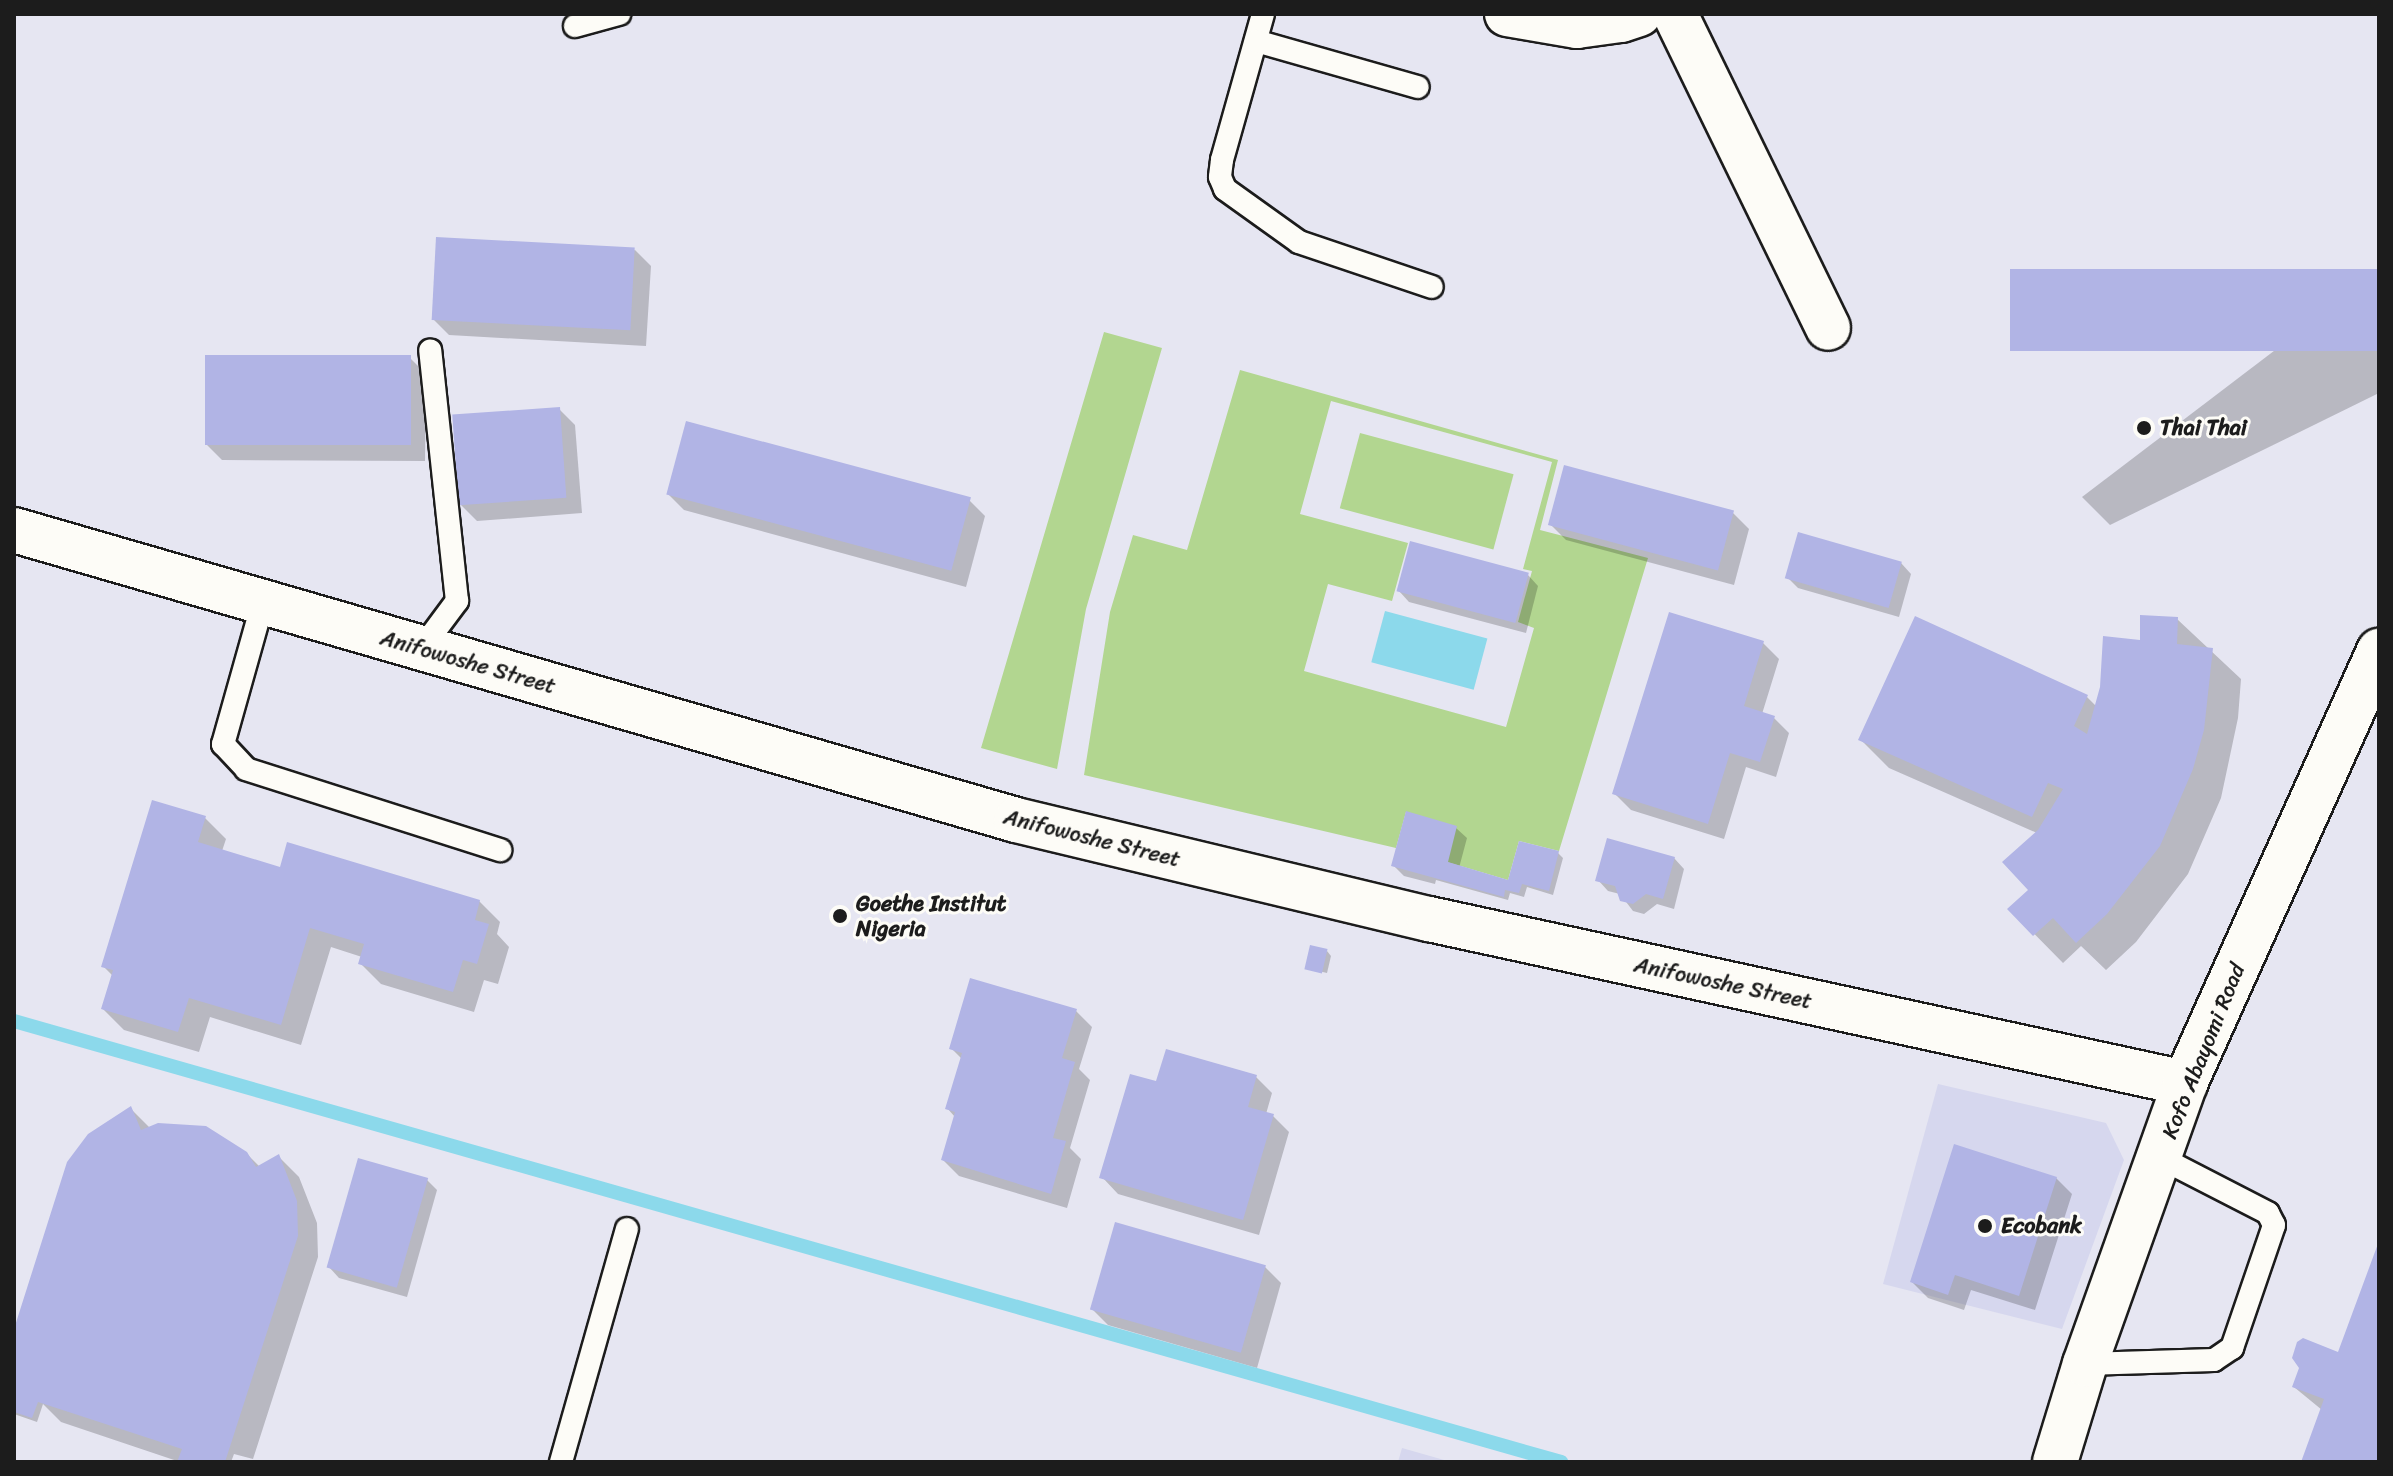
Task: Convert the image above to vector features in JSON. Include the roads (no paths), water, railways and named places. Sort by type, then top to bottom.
[{"type":"street","points":[[1507,14],[1577,26],[1621,20],[1639,14]]},
{"type":"street","points":[[1675,14],[1828,328]]},
{"type":"street","name":"Anifowoshe Street","points":[[14,530],[1032,824],[1429,919],[2185,1083]]},
{"type":"street","name":"Kofo Abayomi Road","points":[[2055,1462],[2085,1364],[2161,1158],[2185,1083],[2379,651]]},
{"type":"lane","points":[[575,26],[619,14]]},
{"type":"lane","points":[[1263,14],[1222,160],[1220,177],[1225,189],[1299,242],[1432,287]]},
{"type":"lane","points":[[1256,41],[1418,87]]},
{"type":"lane","points":[[422,648],[457,601],[430,350]]},
{"type":"lane","points":[[263,602],[223,744],[246,769],[500,850]]},
{"type":"lane","points":[[2085,1364],[2214,1360],[2232,1348],[2274,1225],[2268,1213],[2161,1158]]},
{"type":"lane","points":[[561,1462],[627,1229]]},
{"type":"water","points":[[1385,611],[1487,638],[1474,690],[1371,662]]},
{"type":"waterway","points":[[14,1021],[1561,1462]]},
{"type":"place","name":"Thai Thai","points":[[2144,428]]},
{"type":"place","name":"Goethe Institut Nigeria","points":[[840,916]]},
{"type":"place","name":"Ecobank","points":[[1985,1226]]}]
